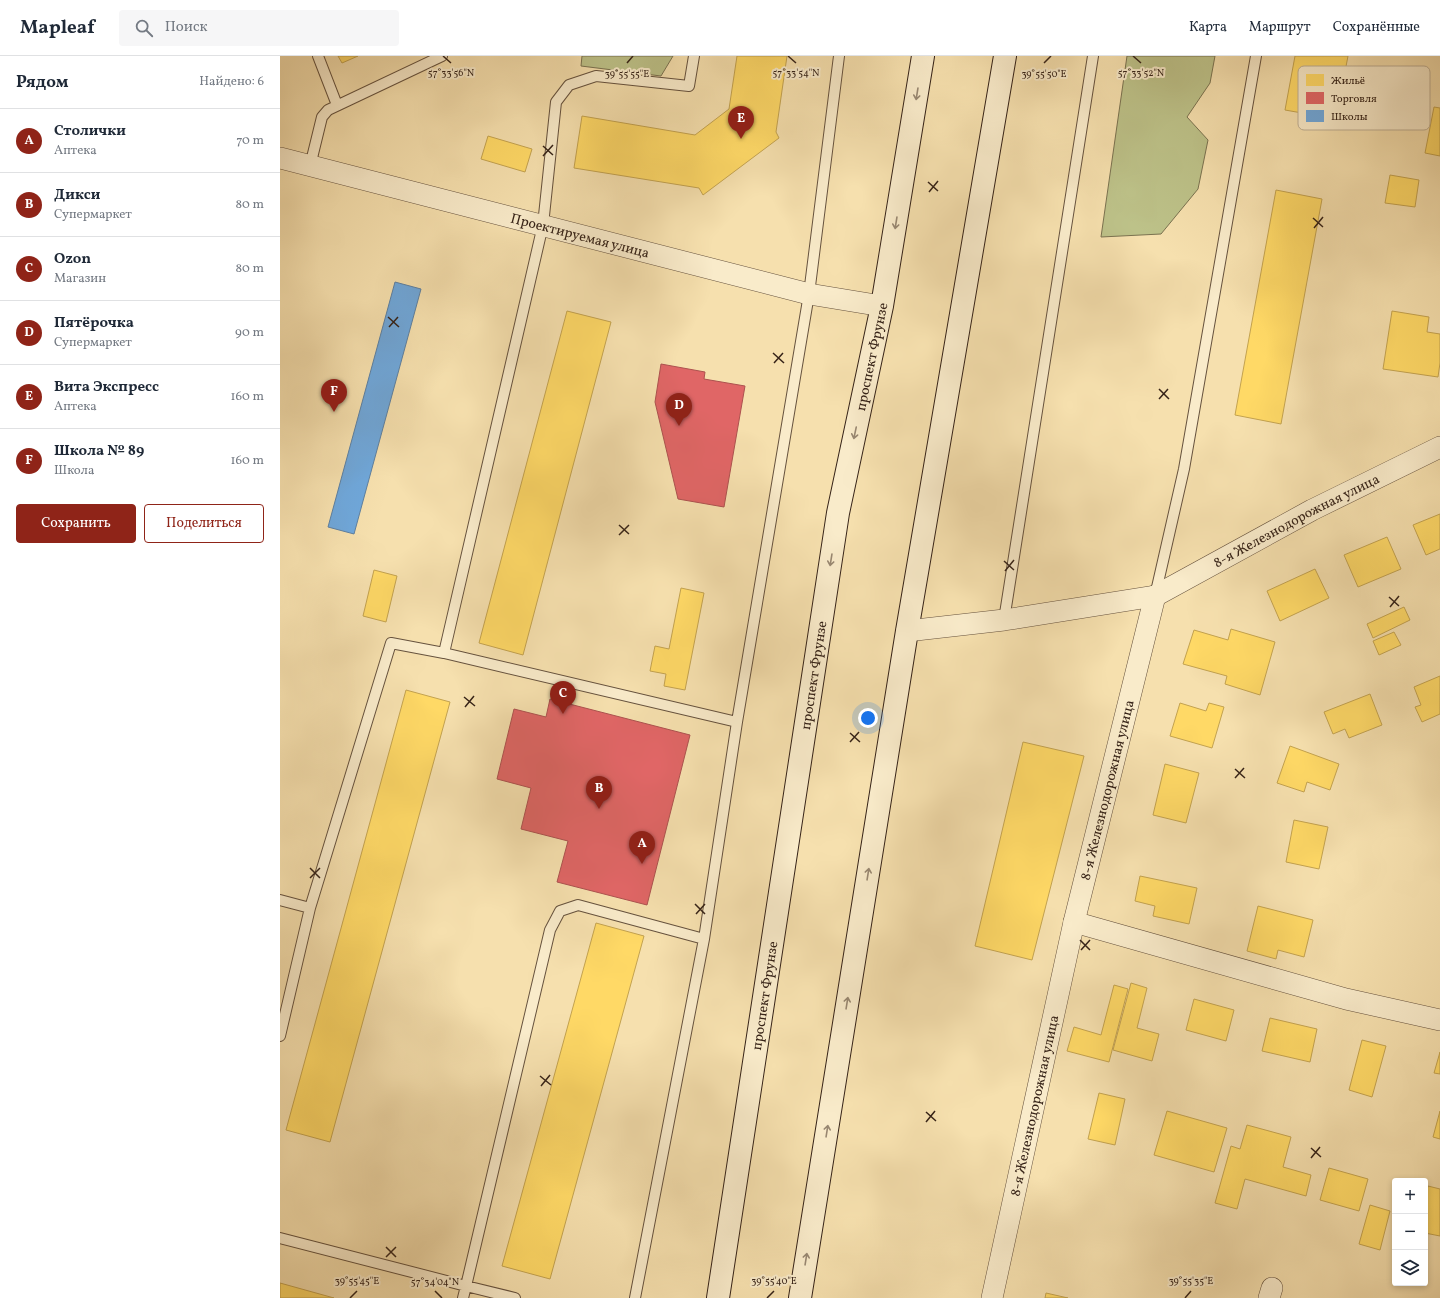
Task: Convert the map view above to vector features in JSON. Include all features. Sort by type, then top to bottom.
[{"type":"main road","name":"проспект Фрунзе","points":[[718,1298],[838,513],[882,306],[923,56]]},
{"type":"main road","points":[[800,1298],[907,631],[1005,56]]},
{"type":"street","name":"Проектируемая улица","points":[[280,158],[809,294],[882,306]]},
{"type":"street","name":"8-я Железнодорожная улица","points":[[992,1298],[1074,922],[1155,596],[1312,510],[1440,447]]},
{"type":"street","points":[[907,631],[1004,620],[1155,596]]},
{"type":"street","points":[[1074,922],[1346,999],[1440,1020]]},
{"type":"lane","points":[[318,56],[337,105]]},
{"type":"lane","points":[[310,166],[322,118],[328,110],[442,56]]},
{"type":"lane","points":[[444,653],[543,225],[556,102],[569,84],[596,76],[689,86],[694,56]]},
{"type":"lane","points":[[634,1298],[704,939],[737,722],[809,294],[839,56]]},
{"type":"lane","points":[[1004,620],[1093,56]]},
{"type":"lane","points":[[1155,596],[1184,469],[1256,56]]},
{"type":"lane","points":[[280,1036],[310,908],[391,643],[444,653],[737,722]]},
{"type":"lane","points":[[280,900],[310,908]]},
{"type":"lane","points":[[463,1298],[550,930],[560,911],[578,905],[704,939]]},
{"type":"lane","points":[[280,1238],[515,1298]]},
{"type":"green space","points":[[582,56],[673,56],[661,76],[581,66]]},
{"type":"green space","points":[[1127,56],[1215,56],[1210,83],[1187,117],[1208,140],[1198,189],[1161,234],[1101,237]]},
{"type":"building: Жильё","points":[[338,56],[358,56],[342,63]]},
{"type":"building: Жильё","points":[[737,56],[787,56],[776,132],[779,138],[703,195],[699,188],[574,168],[582,116],[695,135],[729,109]]},
{"type":"building: Жильё","points":[[1295,56],[1348,56],[1346,66],[1298,66],[1298,112],[1285,110]]},
{"type":"building: Жильё","points":[[1434,107],[1440,108],[1440,156],[1425,153]]},
{"type":"building: Жильё","points":[[488,136],[532,149],[525,172],[481,159]]},
{"type":"building: Жильё","points":[[1390,175],[1419,180],[1415,207],[1385,203]]},
{"type":"building: Жильё","points":[[1276,190],[1322,199],[1281,424],[1235,415]]},
{"type":"building: Жильё","points":[[567,311],[611,322],[523,655],[479,643]]},
{"type":"building: Жильё","points":[[1392,311],[1429,317],[1427,332],[1440,334],[1440,363],[1438,377],[1383,369]]},
{"type":"building: Жильё","points":[[1440,514],[1440,549],[1426,555],[1413,525]]},
{"type":"building: Жильё","points":[[1387,537],[1401,569],[1358,587],[1344,555]]},
{"type":"building: Жильё","points":[[1315,569],[1329,598],[1280,621],[1267,591]]},
{"type":"building: Жильё","points":[[374,570],[397,576],[386,622],[363,616]]},
{"type":"building: Жильё","points":[[681,588],[704,593],[685,690],[664,686],[666,674],[650,671],[655,646],[669,649]]},
{"type":"building: Жильё","points":[[1404,607],[1410,620],[1373,638],[1367,624]]},
{"type":"building: Жильё","points":[[1231,629],[1275,642],[1260,695],[1225,684],[1227,676],[1183,664],[1194,630],[1228,640]]},
{"type":"building: Жильё","points":[[1394,632],[1401,645],[1379,655],[1373,641]]},
{"type":"building: Жильё","points":[[1440,676],[1440,714],[1422,722],[1415,707],[1421,705],[1414,687]]},
{"type":"building: Жильё","points":[[406,690],[450,702],[330,1142],[286,1130]]},
{"type":"building: Жильё","points":[[1370,694],[1382,725],[1349,738],[1345,729],[1333,734],[1324,712]]},
{"type":"building: Жильё","points":[[1180,703],[1206,711],[1209,703],[1224,707],[1212,748],[1170,736]]},
{"type":"building: Жильё","points":[[1023,742],[1084,756],[1032,960],[975,946]]},
{"type":"building: Жильё","points":[[1290,746],[1339,764],[1330,790],[1307,782],[1304,792],[1277,783]]},
{"type":"building: Жильё","points":[[1165,764],[1199,773],[1186,823],[1153,815]]},
{"type":"building: Жильё","points":[[1294,820],[1328,827],[1319,869],[1286,862]]},
{"type":"building: Жильё","points":[[1140,876],[1197,888],[1189,924],[1153,916],[1155,906],[1135,901]]},
{"type":"building: Жильё","points":[[1258,906],[1313,920],[1304,957],[1278,950],[1276,959],[1247,951]]},
{"type":"building: Жильё","points":[[596,923],[644,936],[550,1279],[502,1266]]},
{"type":"building: Жильё","points":[[1131,983],[1147,988],[1137,1028],[1159,1034],[1152,1061],[1113,1050]]},
{"type":"building: Жильё","points":[[1114,985],[1128,989],[1109,1062],[1067,1051],[1074,1027],[1101,1035]]},
{"type":"building: Жильё","points":[[1194,999],[1234,1010],[1226,1041],[1186,1030]]},
{"type":"building: Жильё","points":[[1270,1018],[1317,1029],[1310,1062],[1262,1051]]},
{"type":"building: Жильё","points":[[1362,1040],[1386,1046],[1372,1097],[1349,1090]]},
{"type":"building: Жильё","points":[[1440,1052],[1440,1074],[1434,1073]]},
{"type":"building: Жильё","points":[[1099,1093],[1125,1099],[1115,1145],[1088,1139]]},
{"type":"building: Жильё","points":[[1167,1111],[1227,1128],[1214,1172],[1154,1155]]},
{"type":"building: Жильё","points":[[1440,1111],[1440,1139],[1433,1137]]},
{"type":"building: Жильё","points":[[1247,1125],[1291,1137],[1283,1167],[1311,1175],[1306,1196],[1245,1179],[1237,1209],[1215,1203],[1231,1146],[1240,1149]]},
{"type":"building: Жильё","points":[[1329,1168],[1368,1179],[1359,1211],[1320,1200]]},
{"type":"building: Жильё","points":[[1428,1186],[1440,1189],[1440,1236],[1428,1234]]},
{"type":"building: Жильё","points":[[1370,1205],[1390,1211],[1380,1250],[1359,1244]]},
{"type":"building: Жильё","points":[[280,1283],[334,1298],[280,1298]]},
{"type":"building: Жильё","points":[[1046,1293],[1068,1298],[1045,1298]]},
{"type":"building: Торговля","points":[[661,364],[705,372],[704,379],[745,386],[724,507],[678,499],[655,402]]},
{"type":"building: Торговля","points":[[550,699],[690,735],[647,905],[557,882],[568,841],[521,829],[531,788],[497,779],[514,709],[546,717]]},
{"type":"building: Школы","points":[[395,282],[421,289],[354,534],[328,527]]},
{"type":"place","name":"Вита Экспресс","points":[[741,139]]},
{"type":"place","name":"Школа № 89","points":[[334,412]]},
{"type":"place","name":"Пятёрочка","points":[[679,426]]},
{"type":"place","name":"Ozon","points":[[563,714]]},
{"type":"place","name":"Дикси","points":[[599,809]]},
{"type":"place","name":"Столички","points":[[642,864]]}]
